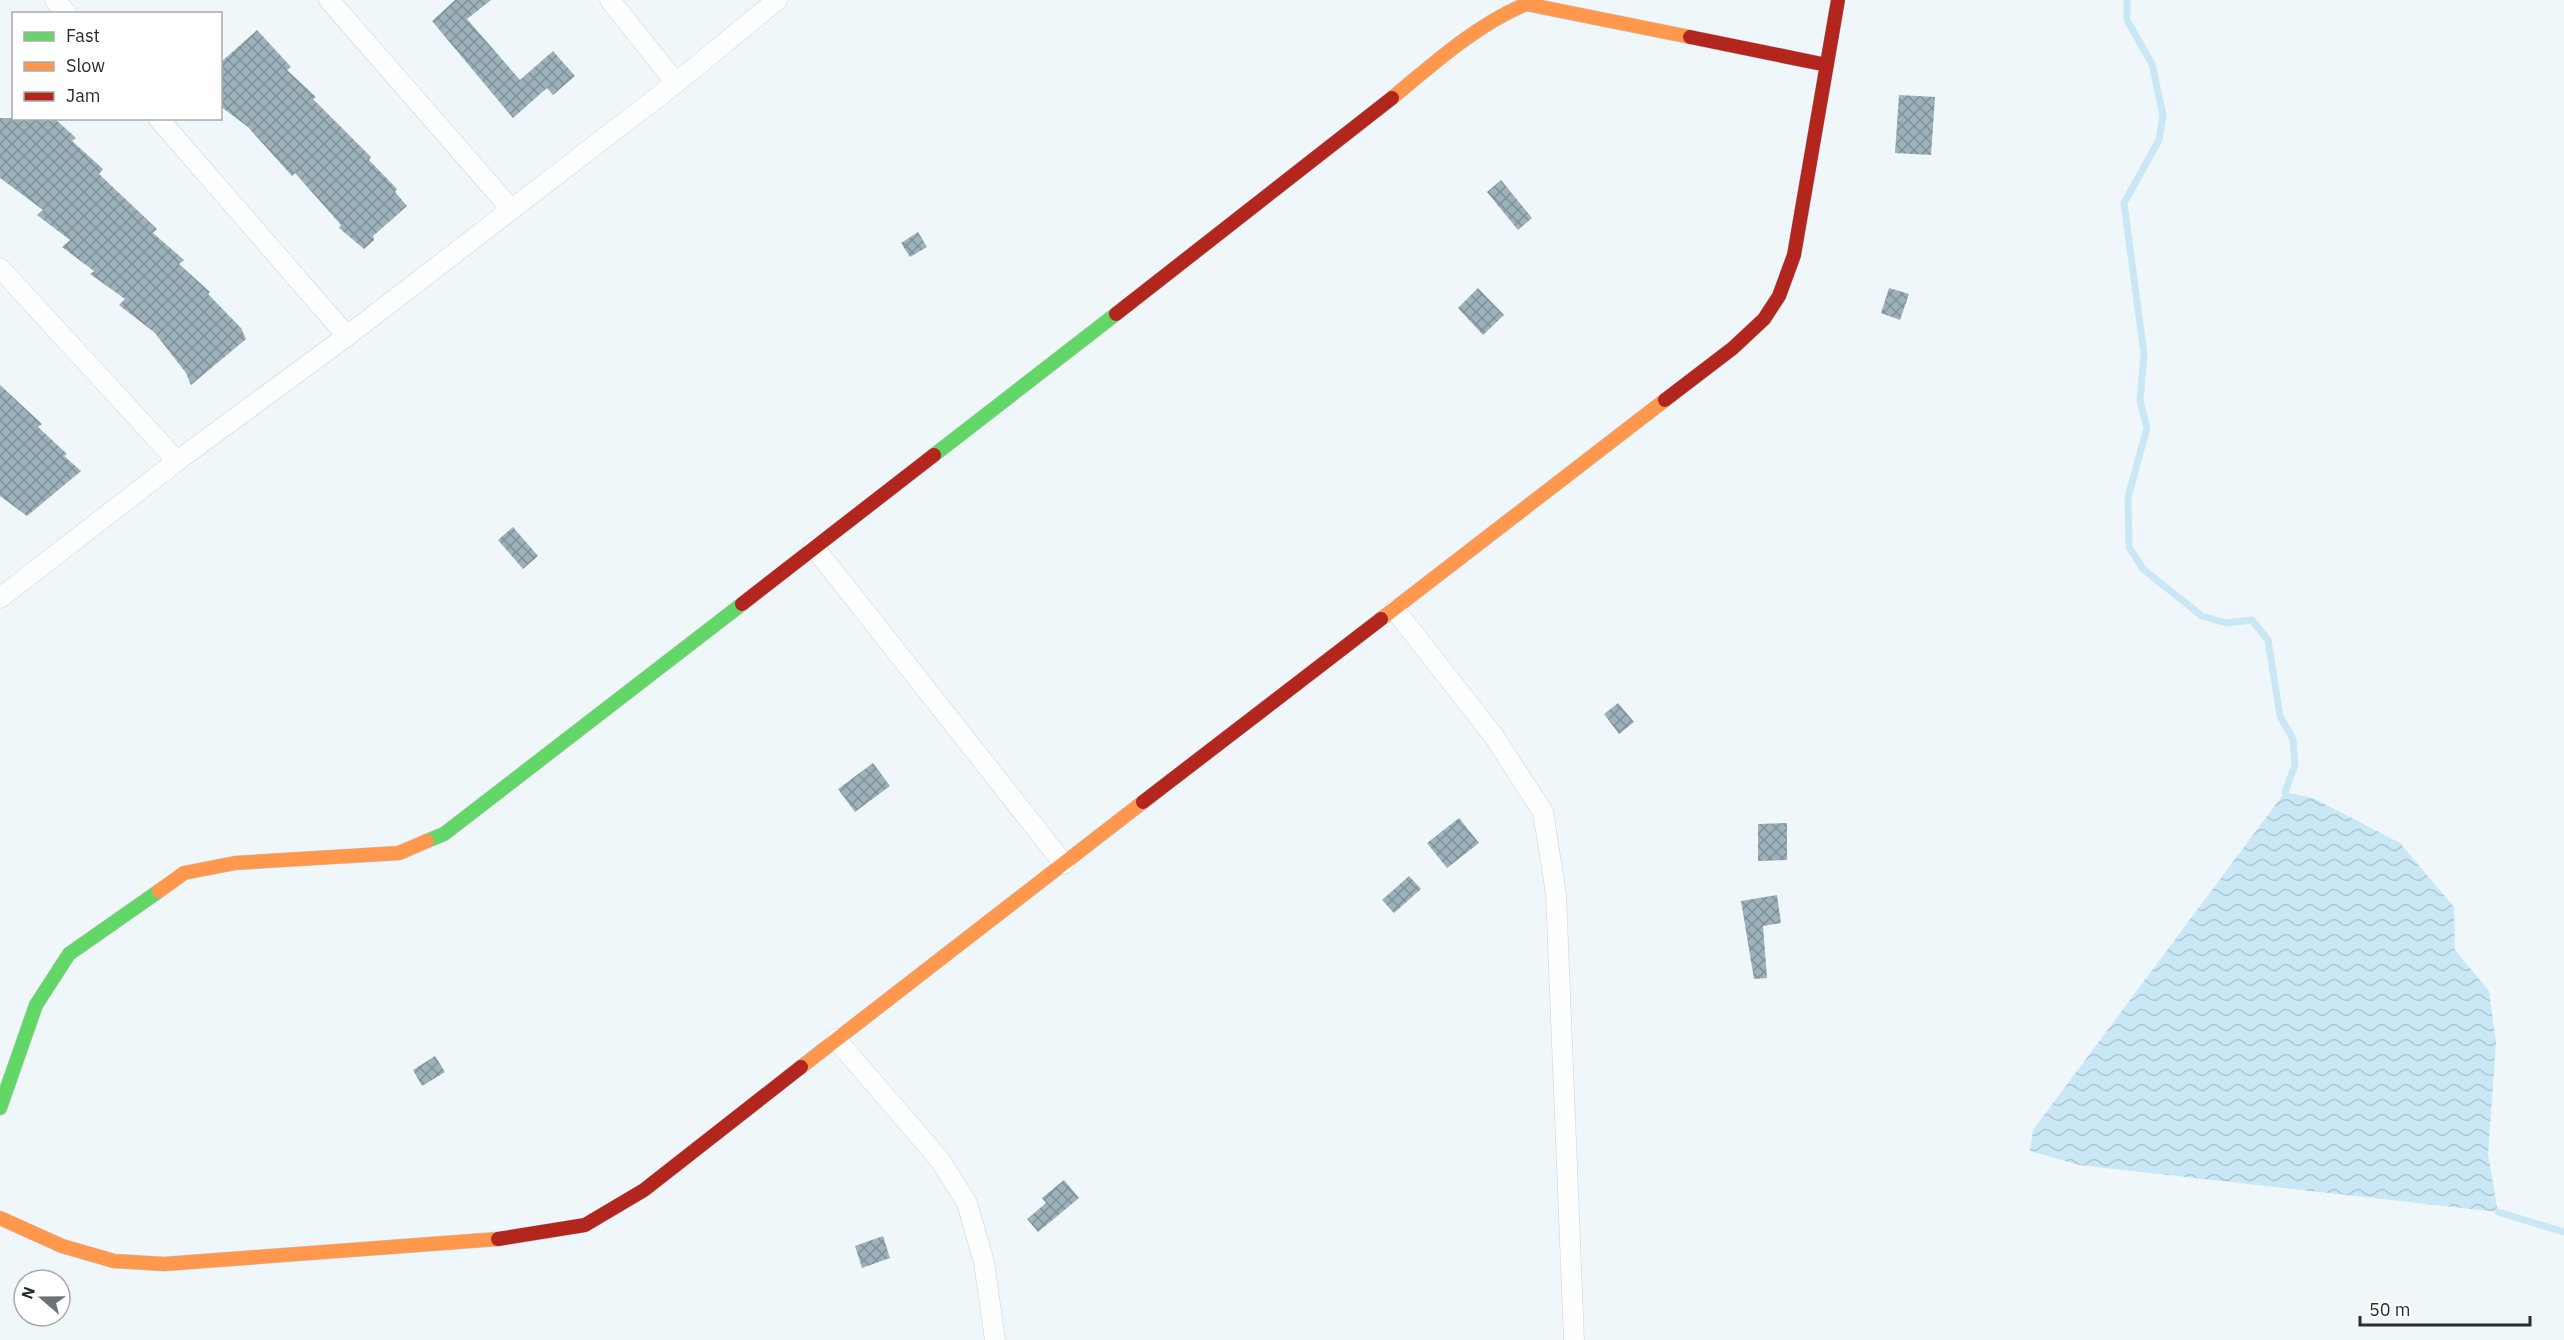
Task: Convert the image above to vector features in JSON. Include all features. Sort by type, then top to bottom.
[{"type":"street","points":[[55,0],[65,12]]},
{"type":"street","points":[[329,0],[511,209]]},
{"type":"street","points":[[610,0],[676,83]]},
{"type":"street","points":[[2,592],[347,336],[676,83],[777,0]]},
{"type":"street","points":[[0,1218],[62,1246],[114,1261],[164,1264],[516,1238],[585,1225],[644,1190],[836,1039],[1733,348],[1764,319],[1779,297],[1794,255],[1838,0]]},
{"type":"street","points":[[0,1108],[36,1005],[69,954],[184,873],[235,863],[399,853],[444,834],[1349,134],[1442,57],[1505,13],[1526,4],[1552,8],[1827,65]]},
{"type":"street","points":[[160,120],[347,336]]},
{"type":"street","points":[[0,268],[177,460]]},
{"type":"street","points":[[814,547],[1064,864]]},
{"type":"street","points":[[1395,610],[1494,735],[1543,812],[1556,894],[1574,1340]]},
{"type":"street","points":[[836,1039],[940,1160],[967,1203],[984,1262],[995,1340]]},
{"type":"water","points":[[2285,792],[2313,798],[2400,843],[2454,907],[2455,950],[2489,991],[2496,1043],[2488,1155],[2498,1212],[2079,1165],[2030,1151],[2033,1130]]},
{"type":"building","points":[[455,0],[491,0],[467,19],[520,80],[553,51],[575,76],[553,95],[547,88],[513,118],[432,21]]},
{"type":"building","points":[[257,30],[291,67],[287,70],[316,97],[313,99],[371,157],[369,160],[397,189],[395,192],[407,206],[373,236],[374,240],[364,249],[339,228],[341,225],[295,173],[292,176],[248,127],[222,108],[222,61]]},
{"type":"building","points":[[1899,95],[1935,97],[1931,155],[1895,153]]},
{"type":"building","points":[[0,118],[56,120],[76,138],[72,141],[103,169],[99,174],[157,229],[153,233],[184,260],[179,264],[210,292],[208,294],[241,328],[246,339],[191,385],[186,373],[155,333],[119,305],[125,299],[90,274],[94,271],[62,247],[70,240],[37,215],[43,210],[0,178]]},
{"type":"building","points":[[1501,180],[1532,218],[1518,230],[1487,192]]},
{"type":"building","points":[[918,232],[927,247],[910,257],[901,243]]},
{"type":"building","points":[[1478,288],[1504,315],[1483,335],[1458,308]]},
{"type":"building","points":[[1889,288],[1909,294],[1900,320],[1881,313]]},
{"type":"building","points":[[0,385],[42,424],[38,427],[67,454],[64,456],[81,471],[27,516],[0,496]]},
{"type":"building","points":[[513,527],[538,556],[523,569],[498,540]]},
{"type":"building","points":[[1618,703],[1634,722],[1619,734],[1604,714]]},
{"type":"building","points":[[873,763],[890,786],[855,812],[838,789]]},
{"type":"building","points":[[1459,818],[1479,843],[1447,868],[1427,843]]},
{"type":"building","points":[[1787,823],[1787,860],[1758,861],[1758,824]]},
{"type":"building","points":[[1409,876],[1421,889],[1394,913],[1382,900]]},
{"type":"building","points":[[1777,895],[1781,923],[1763,926],[1767,978],[1754,979],[1741,901]]},
{"type":"building","points":[[435,1056],[445,1072],[422,1086],[413,1070]]},
{"type":"building","points":[[1064,1180],[1079,1198],[1038,1232],[1027,1219],[1046,1203],[1042,1198]]},
{"type":"building","points":[[883,1236],[890,1258],[862,1268],[855,1246]]},
{"type":"waterway","points":[[2127,0],[2127,20],[2152,64],[2163,115],[2159,140],[2124,203],[2144,354],[2140,401],[2147,428],[2128,497],[2129,547],[2143,569],[2202,616],[2226,623],[2252,620],[2268,640],[2280,716],[2293,739],[2295,765],[2285,792]]},
{"type":"waterway","points":[[2498,1212],[2564,1232]]},
{"type":"traffic: fast","points":[[934,455],[1116,314]]},
{"type":"traffic: fast","points":[[427,841],[444,834],[742,604]]},
{"type":"traffic: fast","points":[[0,1108],[36,1005],[69,954],[159,891]]},
{"type":"traffic: slow","points":[[1392,98],[1472,34],[1526,4],[1690,37]]},
{"type":"traffic: slow","points":[[1381,619],[1665,400]]},
{"type":"traffic: slow","points":[[801,1067],[1143,802]]},
{"type":"traffic: slow","points":[[159,891],[184,873],[235,863],[399,853],[427,841]]},
{"type":"traffic: slow","points":[[0,1218],[62,1246],[114,1261],[164,1264],[498,1239]]},
{"type":"traffic: jam","points":[[1665,400],[1733,348],[1764,319],[1779,296],[1794,255],[1838,0]]},
{"type":"traffic: jam","points":[[1690,37],[1827,65]]},
{"type":"traffic: jam","points":[[1116,314],[1392,98]]},
{"type":"traffic: jam","points":[[742,604],[934,455]]},
{"type":"traffic: jam","points":[[1143,802],[1381,619]]},
{"type":"traffic: jam","points":[[498,1239],[585,1225],[644,1190],[801,1067]]}]
